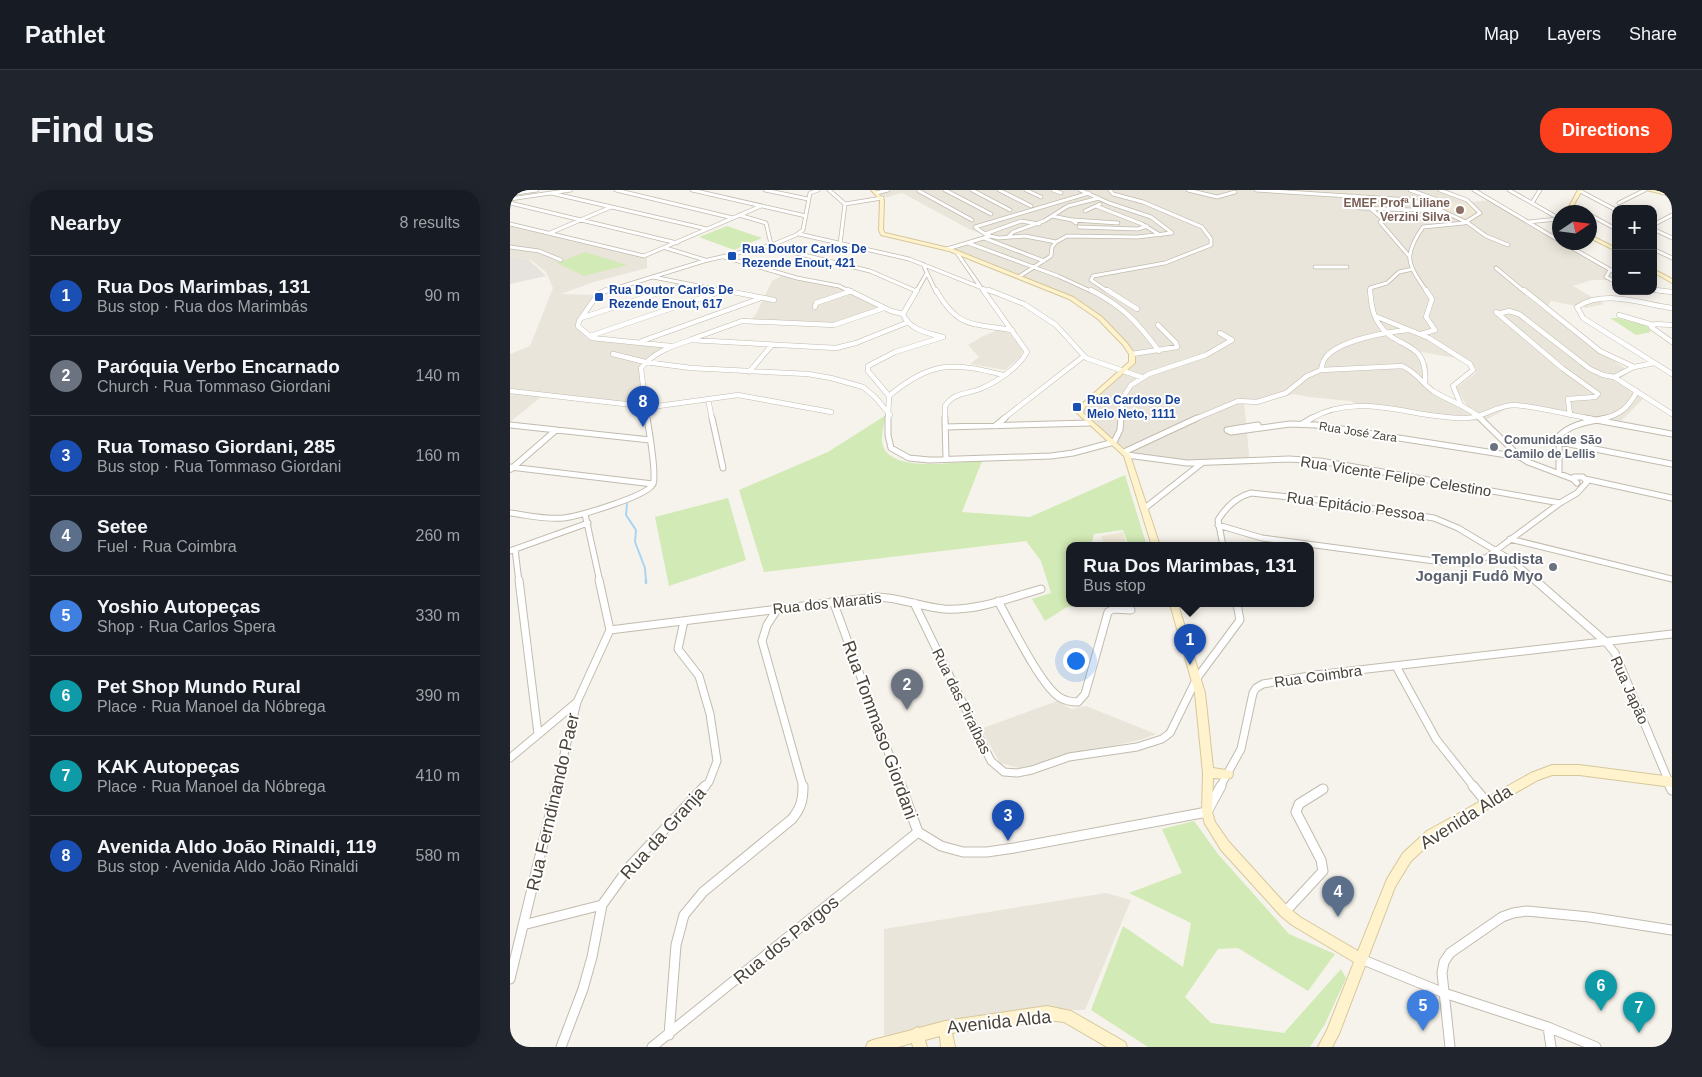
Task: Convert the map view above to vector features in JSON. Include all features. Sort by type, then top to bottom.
[{"type":"main road","points":[[1647,190],[1672,195]]},
{"type":"main road","points":[[1573,205],[1580,191]]},
{"type":"main road","points":[[874,192],[882,198],[882,233],[947,249],[1064,294],[1089,309],[1119,336],[1132,354],[1132,363],[1081,408],[1081,416],[1126,453],[1155,542]]},
{"type":"main road","points":[[1597,240],[1612,248]]},
{"type":"main road","points":[[1657,272],[1672,281]]},
{"type":"main road","points":[[1175,607],[1197,678],[1208,773],[1207,812],[1210,824],[1220,839],[1285,912],[1296,921],[1361,959]]},
{"type":"main road","name":"Avenida Alda","points":[[1325,1047],[1333,1041],[1361,959],[1391,882],[1406,856],[1431,834],[1535,776],[1552,770],[1578,770],[1671,784]]},
{"type":"main road","points":[[1208,773],[1228,774]]},
{"type":"main road","name":"Avenida Alda","points":[[873,1047],[919,1041],[945,1028],[1047,1013],[1066,1016],[1120,1047]]},
{"type":"main road","points":[[945,1028],[948,1047]]},
{"type":"street","points":[[510,194],[537,190]]},
{"type":"street","points":[[510,199],[571,190]]},
{"type":"street","points":[[616,190],[733,218]]},
{"type":"street","points":[[692,190],[806,216]]},
{"type":"street","points":[[765,190],[808,199]]},
{"type":"street","points":[[671,346],[588,337],[578,326],[581,318],[602,292],[706,260],[768,245],[799,234],[803,230],[810,192],[818,190]]},
{"type":"street","points":[[829,190],[845,204]]},
{"type":"street","points":[[874,192],[888,190]]},
{"type":"street","points":[[910,193],[921,190],[972,220]]},
{"type":"street","points":[[944,190],[990,214]]},
{"type":"street","points":[[972,190],[1010,210]]},
{"type":"street","points":[[999,190],[1032,206]]},
{"type":"street","points":[[1026,190],[1041,197]]},
{"type":"street","points":[[1053,190],[1061,193]]},
{"type":"street","points":[[1020,276],[1044,261],[1052,254],[1052,247],[1056,242],[1066,236],[1137,237],[1172,232],[1164,224],[1141,213],[1106,202],[1089,191],[1080,190]]},
{"type":"street","points":[[1110,190],[1108,191],[1113,194],[1143,202],[1202,227],[1211,239],[1211,245],[1180,259],[1137,269],[1099,273],[1093,276],[1091,280],[1137,309]]},
{"type":"street","points":[[1188,190],[1215,198],[1225,197],[1236,192]]},
{"type":"street","points":[[1256,190],[1404,196],[1434,205],[1441,211],[1466,222],[1486,236],[1508,245]]},
{"type":"street","points":[[1295,190],[1301,192],[1401,198],[1434,205]]},
{"type":"street","points":[[1410,190],[1434,198],[1436,200],[1434,205]]},
{"type":"street","points":[[1409,256],[1416,237],[1423,227],[1466,222],[1478,216],[1480,212],[1463,198],[1440,190]]},
{"type":"street","points":[[1474,190],[1552,237]]},
{"type":"street","points":[[1508,190],[1552,215]]},
{"type":"street","points":[[1532,203],[1540,190]]},
{"type":"street","points":[[1619,203],[1647,190]]},
{"type":"street","points":[[1662,193],[1672,190]]},
{"type":"street","points":[[1056,242],[1024,236],[999,238],[985,234],[975,227],[1089,191]]},
{"type":"street","points":[[1580,191],[1612,208]]},
{"type":"street","points":[[551,193],[707,229]]},
{"type":"street","points":[[1354,196],[1360,208],[1441,211]]},
{"type":"street","points":[[845,204],[882,198]]},
{"type":"street","points":[[1008,237],[1013,232],[1039,224],[1068,206],[1099,198]]},
{"type":"street","points":[[1085,211],[1106,202]]},
{"type":"street","points":[[510,203],[677,243]]},
{"type":"street","points":[[840,244],[845,204]]},
{"type":"street","points":[[510,224],[638,255],[650,254],[666,248],[761,206]]},
{"type":"street","points":[[1096,206],[1147,226],[1160,235]]},
{"type":"street","points":[[550,233],[610,207]]},
{"type":"street","points":[[1371,208],[1383,219],[1380,222],[1409,256],[1413,269],[1432,301],[1426,317],[1435,330],[1421,334]]},
{"type":"street","points":[[739,215],[766,224],[768,245]]},
{"type":"street","points":[[1657,224],[1672,215]]},
{"type":"street","points":[[1052,216],[1073,220],[1118,222]]},
{"type":"street","points":[[1597,219],[1612,227]]},
{"type":"street","points":[[1073,220],[1083,235]]},
{"type":"street","points":[[1528,222],[1552,220]]},
{"type":"street","points":[[985,234],[1021,221],[1039,224]]},
{"type":"street","points":[[1078,227],[1138,229],[1147,226]]},
{"type":"street","points":[[1657,229],[1672,238]]},
{"type":"street","points":[[799,234],[923,264],[1024,304],[1042,314],[1059,328],[1084,356],[1095,362],[1140,377]]},
{"type":"street","points":[[947,249],[990,236]]},
{"type":"street","points":[[984,238],[1044,261]]},
{"type":"street","points":[[968,243],[1079,285],[1105,298],[1139,324],[1159,351]]},
{"type":"street","points":[[768,245],[870,271],[916,291]]},
{"type":"street","points":[[510,247],[539,251],[561,260]]},
{"type":"street","points":[[666,248],[706,260]]},
{"type":"street","points":[[1575,250],[1610,270],[1606,277],[1612,280]]},
{"type":"street","points":[[1655,250],[1672,258]]},
{"type":"street","points":[[946,459],[945,406],[947,401],[956,396],[982,388],[1024,359],[1027,352],[957,253]]},
{"type":"street","points":[[723,257],[804,279],[839,286],[884,308],[903,314]]},
{"type":"street","points":[[923,264],[936,290],[955,317],[1012,330]]},
{"type":"street","points":[[1315,267],[1346,267]]},
{"type":"street","points":[[1496,268],[1600,351],[1634,367]]},
{"type":"street","points":[[1413,269],[1399,272],[1387,282],[1370,288],[1378,324],[1387,333],[1412,348],[1420,356],[1427,368],[1425,383]]},
{"type":"street","points":[[903,314],[927,274]]},
{"type":"street","points":[[651,276],[774,300]]},
{"type":"street","points":[[581,318],[687,284]]},
{"type":"street","points":[[1657,290],[1672,292]]},
{"type":"street","points":[[588,337],[722,291]]},
{"type":"street","points":[[815,307],[816,303],[851,291]]},
{"type":"street","points":[[640,342],[761,298]]},
{"type":"street","points":[[1672,308],[1603,299],[1584,302],[1577,307],[1583,318],[1672,374]]},
{"type":"street","points":[[510,513],[562,518],[585,514],[638,496],[653,484],[654,472],[641,371],[646,362],[671,346],[738,322],[831,326],[884,308]]},
{"type":"street","points":[[1570,415],[1568,398],[1595,397],[1598,395],[1562,368],[1497,312],[1509,311],[1519,314],[1590,369],[1603,375],[1614,377],[1672,414]]},
{"type":"street","points":[[903,314],[906,322]]},
{"type":"street","points":[[1619,315],[1653,324],[1672,325]]},
{"type":"street","points":[[1375,316],[1421,334],[1453,352],[1472,367],[1471,372],[1453,386],[1461,405]]},
{"type":"street","points":[[691,340],[771,346],[840,348],[906,322],[944,337],[895,352],[868,366],[868,371],[889,396],[889,445],[895,451],[915,460],[1051,456],[1073,453],[1114,442],[1121,429],[1122,398],[1128,387],[1140,377],[1202,356],[1232,340],[1220,333]]},
{"type":"street","points":[[1653,324],[1651,327],[1654,331],[1672,342]]},
{"type":"street","points":[[1132,354],[1174,349],[1177,346],[1158,325]]},
{"type":"street","points":[[1321,370],[1324,360],[1333,351],[1387,333],[1411,330]]},
{"type":"street","points":[[749,372],[771,346]]},
{"type":"street","points":[[613,354],[646,362],[749,372],[815,375],[848,382],[869,392],[890,415]]},
{"type":"street","points":[[995,426],[1084,356]]},
{"type":"street","points":[[1614,377],[1634,367],[1654,363]]},
{"type":"street","points":[[889,396],[909,380],[932,368],[962,366],[1003,375]]},
{"type":"street","points":[[1126,453],[1226,405],[1238,401],[1257,402],[1286,393],[1307,376],[1321,370],[1402,366],[1410,369],[1437,393],[1479,417],[1520,457],[1528,462],[1575,479],[1597,481],[1672,498]]},
{"type":"street","points":[[510,391],[645,406],[664,406],[746,395],[831,412]]},
{"type":"street","points":[[1560,474],[1560,434],[1568,428],[1602,421],[1629,407],[1637,391]]},
{"type":"street","points":[[708,399],[723,468]]},
{"type":"street","points":[[1302,424],[1317,414],[1352,404],[1371,404],[1457,417],[1479,417],[1502,407],[1513,405],[1672,434]]},
{"type":"street","points":[[945,427],[1089,423]]},
{"type":"street","name":"Rua José Zara","points":[[1258,425],[1227,430],[1231,432],[1302,424],[1520,457]]},
{"type":"street","points":[[510,425],[650,440]]},
{"type":"street","points":[[511,468],[556,430]]},
{"type":"street","points":[[1559,442],[1672,464]]},
{"type":"street","name":"Rua Vicente Felipe Celestino","points":[[1126,453],[1175,462],[1202,463],[1289,459],[1320,461],[1560,503]]},
{"type":"street","points":[[1145,508],[1202,463]]},
{"type":"street","points":[[511,468],[653,484]]},
{"type":"street","points":[[1575,479],[1577,493]]},
{"type":"street","points":[[1314,545],[1456,564],[1478,561],[1577,493],[1586,481]]},
{"type":"street","name":"Rua Epitácio Pessoa","points":[[1218,523],[1226,508],[1243,495],[1251,493],[1274,495],[1425,515],[1450,524],[1496,550]]},
{"type":"street","points":[[585,514],[610,630]]},
{"type":"street","points":[[538,734],[513,550],[588,523]]},
{"type":"street","points":[[1218,523],[1222,542]]},
{"type":"street","points":[[1218,523],[1262,538],[1292,542]]},
{"type":"street","points":[[1510,538],[1672,578]]},
{"type":"street","name":"Rua Japão","points":[[1496,550],[1533,576],[1606,642],[1622,666],[1671,784]]},
{"type":"street","name":"Rua dos Maratis","points":[[610,630],[833,601],[889,596],[944,609],[958,609],[998,601],[1040,589]]},
{"type":"street","name":"Rua Tommaso Giordani","points":[[833,601],[918,832],[943,848],[955,852],[984,852],[1207,812]]},
{"type":"street","points":[[998,601],[1048,687],[1068,702],[1078,702],[1085,694],[1108,612],[1113,609],[1131,610]]},
{"type":"street","name":"Rua das Piraíbas","points":[[914,603],[991,761],[1006,773],[1023,772],[1086,753],[1158,742],[1170,733],[1197,678]]},
{"type":"street","points":[[1197,678],[1237,626],[1240,620],[1238,607]]},
{"type":"street","points":[[669,1035],[676,945],[684,916],[692,903],[703,892],[792,819],[800,809],[803,799],[803,784],[778,703],[762,641],[768,625],[778,608]]},
{"type":"street","name":"Rua da Granja","points":[[561,1047],[583,989],[592,957],[602,905],[630,866],[709,782],[716,768],[717,752],[705,692],[694,668],[678,649],[684,620]]},
{"type":"street","name":"Rua Ferndinando Paer","points":[[510,979],[577,702],[610,630]]},
{"type":"street","name":"Rua Coimbra","points":[[1207,812],[1241,749],[1253,693],[1259,686],[1315,676],[1672,634]]},
{"type":"street","points":[[1396,666],[1436,739],[1487,803]]},
{"type":"street","points":[[510,758],[577,702]]},
{"type":"street","points":[[1285,912],[1323,871],[1321,860],[1296,812],[1299,804],[1323,789]]},
{"type":"street","name":"Rua dos Pargos","points":[[652,1047],[918,832]]},
{"type":"street","points":[[523,925],[602,905]]},
{"type":"street","points":[[1450,1047],[1442,973],[1444,962],[1450,953],[1496,921],[1513,913],[1527,911],[1572,915],[1672,930]]},
{"type":"street","points":[[1361,959],[1444,993],[1548,1027],[1596,1047]]},
{"type":"street","points":[[1548,1027],[1551,1047]]},
{"type":"shaded area","points":[[892,190],[1438,190],[1470,202],[1492,200],[1552,236],[1552,250],[1576,250],[1612,271],[1612,280],[1592,280],[1573,286],[1604,304],[1586,308],[1551,301],[1547,308],[1630,372],[1620,379],[1646,396],[1617,425],[1518,407],[1506,409],[1484,421],[1472,421],[1363,406],[1350,401],[1294,394],[1258,404],[1244,402],[1250,464],[1184,466],[1128,456],[1086,420],[1083,412],[1086,406],[1135,365],[1135,357],[1130,348],[1098,314],[1074,300],[947,250],[990,237],[971,230],[902,193],[884,198],[878,193]],"holes":[[[1417,351],[1466,360],[1476,368],[1476,373],[1456,388],[1467,406],[1431,389],[1427,384],[1428,365]]]},
{"type":"shaded area","name":"EMEF Profª Liliane Verzini Silva","points":[[1440,201],[1469,203],[1479,212],[1468,220],[1464,220],[1439,207]]},
{"type":"shaded area","points":[[510,224],[647,257],[647,268],[594,282],[561,294],[599,295],[578,327],[588,339],[672,346],[645,363],[642,368],[646,406],[541,397],[510,422],[510,354],[530,346],[553,288],[546,272],[531,260],[510,257]]},
{"type":"shaded area","points":[[510,257],[529,260],[546,276],[510,284]]},
{"type":"shaded area","points":[[783,275],[816,284],[842,288],[883,309],[834,326],[748,323],[756,314],[772,281]]},
{"type":"shaded area","points":[[1001,329],[1008,331],[1023,351],[1020,357],[1005,370],[970,364],[979,357],[968,345],[983,336]]},
{"type":"shaded area","points":[[1123,532],[1126,542],[1103,542],[1101,536]]},
{"type":"shaded area","points":[[1057,701],[1071,709],[1086,706],[1156,734],[1143,739],[1019,768],[1000,763],[981,729]]},
{"type":"shaded area","points":[[1106,893],[1131,900],[1085,1010],[1022,1010],[955,1019],[884,1036],[884,929]]},
{"type":"green space","points":[[727,226],[762,238],[734,250],[699,237]]},
{"type":"green space","points":[[585,252],[627,265],[584,276],[557,263]]},
{"type":"green space","points":[[1610,318],[1647,326],[1651,332],[1636,335]]},
{"type":"green space","points":[[886,415],[882,435],[883,446],[889,455],[899,460],[928,464],[982,461],[962,512],[1030,517],[1125,475],[1146,542],[1128,542],[1123,530],[1094,534],[1092,542],[1066,542],[1067,607],[1045,621],[1032,599],[1051,593],[1041,561],[1026,541],[764,572],[739,490],[828,452]]},
{"type":"green space","points":[[728,498],[746,560],[669,586],[655,517]]},
{"type":"green space","points":[[1194,821],[1218,854],[1289,934],[1335,954],[1308,991],[1238,948],[1218,949],[1185,997],[1211,1023],[1284,1033],[1341,969],[1346,978],[1325,1024],[1310,1047],[1148,1047],[1091,1010],[1123,926],[1183,967],[1191,923],[1129,893],[1182,873],[1162,829]]},
{"type":"waterway","points":[[627,504],[626,515],[636,530],[635,542],[645,568],[646,582]]},
{"type":"place","name":"EMEF Profª Liliane Verzini Silva","points":[[1460,210]]},
{"type":"place","name":"Rua Doutor Carlos De Rezende Enout, 421","points":[[732,256]]},
{"type":"place","name":"Rua Doutor Carlos De Rezende Enout, 617","points":[[599,297]]},
{"type":"place","name":"Rua Cardoso De Melo Neto, 1111","points":[[1077,407]]},
{"type":"place","name":"Avenida Aldo João Rinaldi, 119","points":[[643,427]]},
{"type":"place","name":"Comunidade São Camilo de Lellis","points":[[1494,447]]},
{"type":"place","name":"Templo Budista Joganji Fudô Myo","points":[[1553,567]]},
{"type":"place","name":"Rua Dos Marimbas, 131","points":[[1190,665]]},
{"type":"place","name":"Paróquia Verbo Encarnado","points":[[907,710]]},
{"type":"place","name":"Rua Tomaso Giordani, 285","points":[[1008,841]]},
{"type":"place","name":"Setee","points":[[1338,917]]},
{"type":"place","name":"Pet Shop Mundo Rural","points":[[1601,1011]]},
{"type":"place","name":"Yoshio Autopeças","points":[[1423,1031]]},
{"type":"place","name":"KAK Autopeças","points":[[1639,1033]]}]
